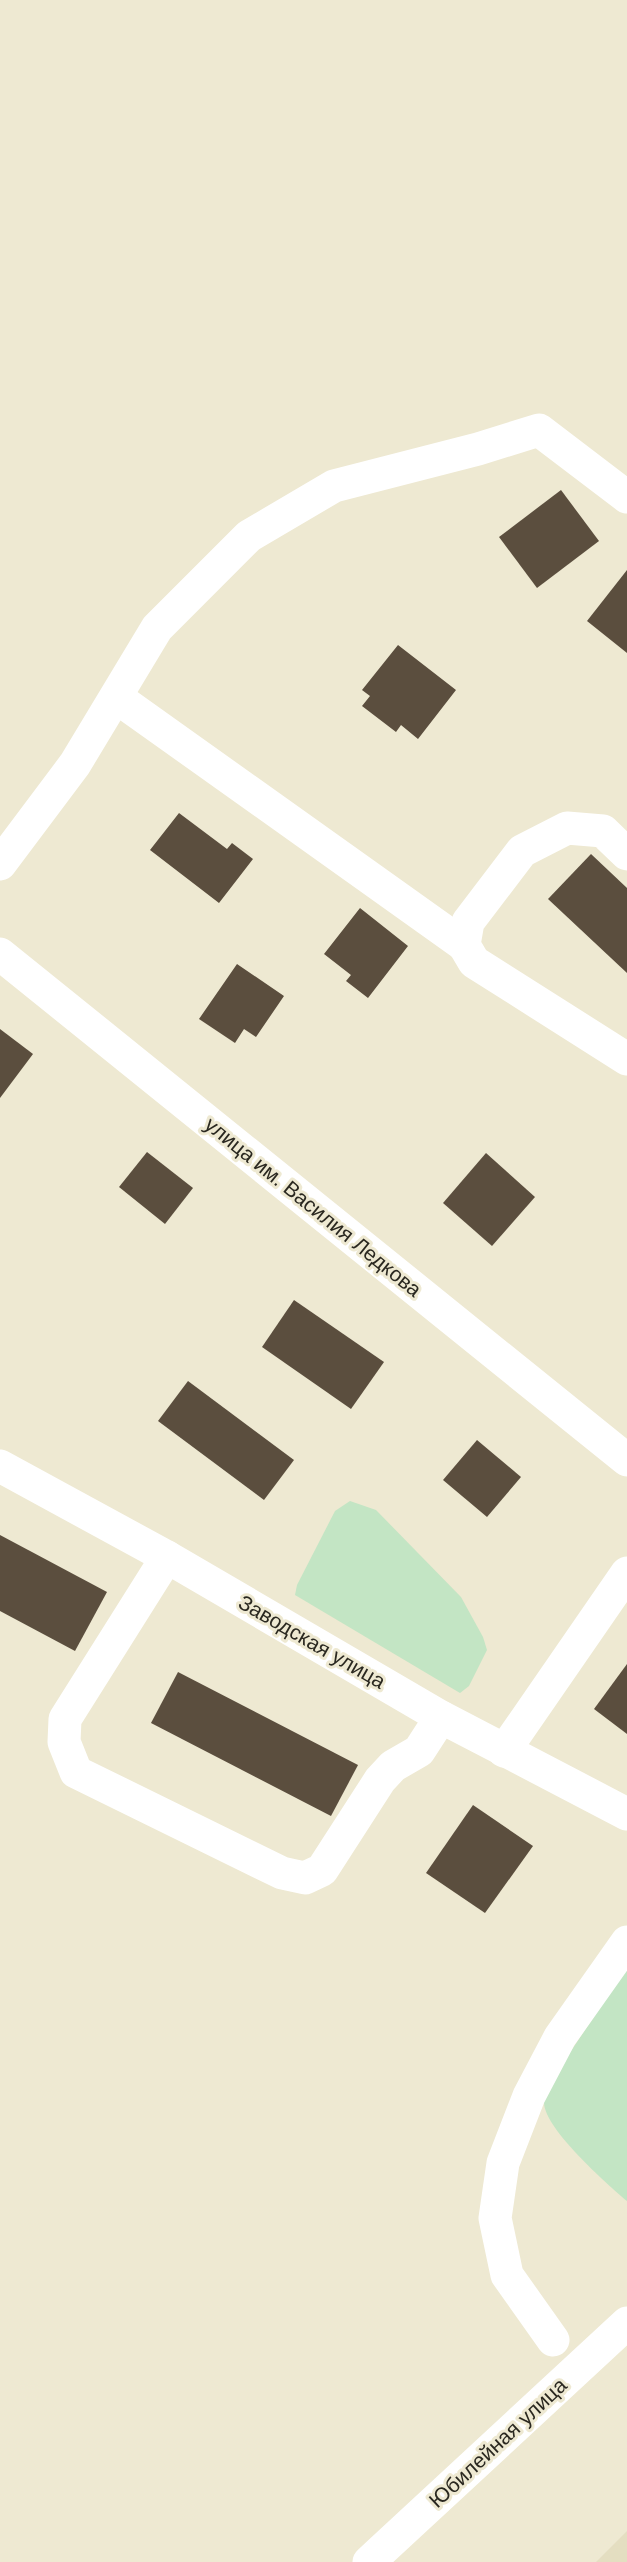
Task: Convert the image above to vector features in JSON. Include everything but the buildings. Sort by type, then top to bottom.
[{"type":"street","points":[[0,864],[75,764],[158,628],[249,536],[334,486],[455,456],[539,430],[627,497]]},
{"type":"street","points":[[116,697],[469,953],[627,1059]]},
{"type":"street","points":[[469,953],[468,922],[522,851],[567,828],[603,831],[627,854]]},
{"type":"street","name":"улица им. Василия Ледкова","points":[[0,954],[627,1460]]},
{"type":"street","name":"Заводская улица","points":[[0,1466],[167,1557],[441,1717],[627,1814]]},
{"type":"street","points":[[167,1557],[65,1719],[64,1742],[76,1772],[282,1873],[305,1878],[322,1869],[380,1780],[393,1766],[419,1751],[441,1717]]},
{"type":"street","points":[[504,1750],[626,1575]]},
{"type":"street","points":[[553,2340],[507,2275],[495,2218],[503,2163],[529,2096],[560,2037],[627,1942]]},
{"type":"street","name":"Юбилейная улица","points":[[369,2562],[627,2323]]},
{"type":"shaded area","points":[[627,2531],[627,2562],[596,2562]]},
{"type":"green space","points":[[350,1501],[376,1510],[461,1597],[483,1637],[487,1650],[469,1686],[460,1693],[295,1595],[297,1585],[335,1511]]},
{"type":"green space","points":[[627,1967],[627,2201],[565,2141],[547,2114],[544,2100],[551,2081]]}]
